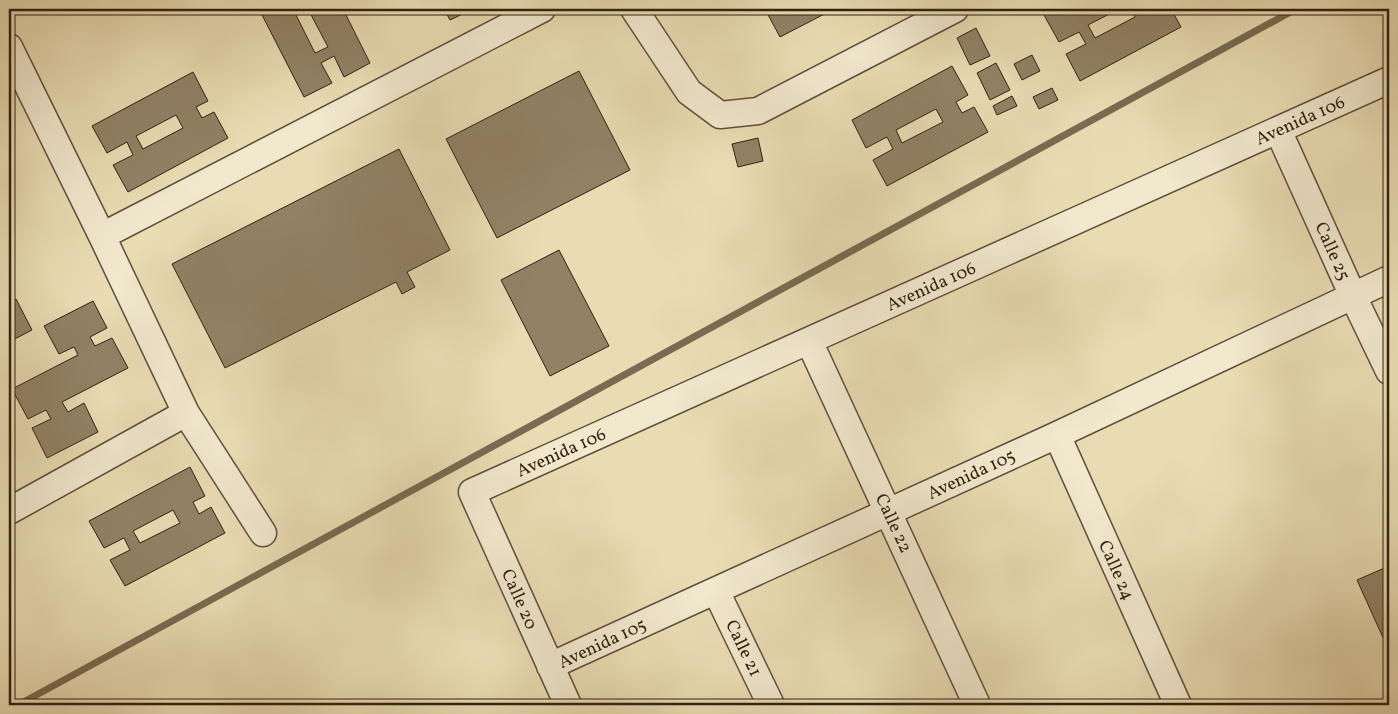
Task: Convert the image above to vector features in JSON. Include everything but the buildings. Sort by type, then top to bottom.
[{"type":"street","points":[[102,236],[542,9]]},
{"type":"street","points":[[634,9],[688,92],[720,115],[758,111],[956,9]]},
{"type":"street","points":[[9,47],[186,413],[263,533]]},
{"type":"street","name":"Avenida 106","points":[[472,492],[1389,80]]},
{"type":"street","name":"Calle 25","points":[[1278,130],[1389,371]]},
{"type":"street","name":"Avenida 105","points":[[550,666],[1056,435],[1389,278]]},
{"type":"street","name":"Calle 22","points":[[809,341],[977,705]]},
{"type":"street","points":[[9,511],[186,413]]},
{"type":"street","name":"Calle 24","points":[[1056,435],[1178,705]]},
{"type":"street","name":"Calle 20","points":[[472,492],[568,705]]},
{"type":"street","name":"Calle 21","points":[[716,591],[771,705]]},
{"type":"waterway","points":[[18,705],[1296,9]]}]
